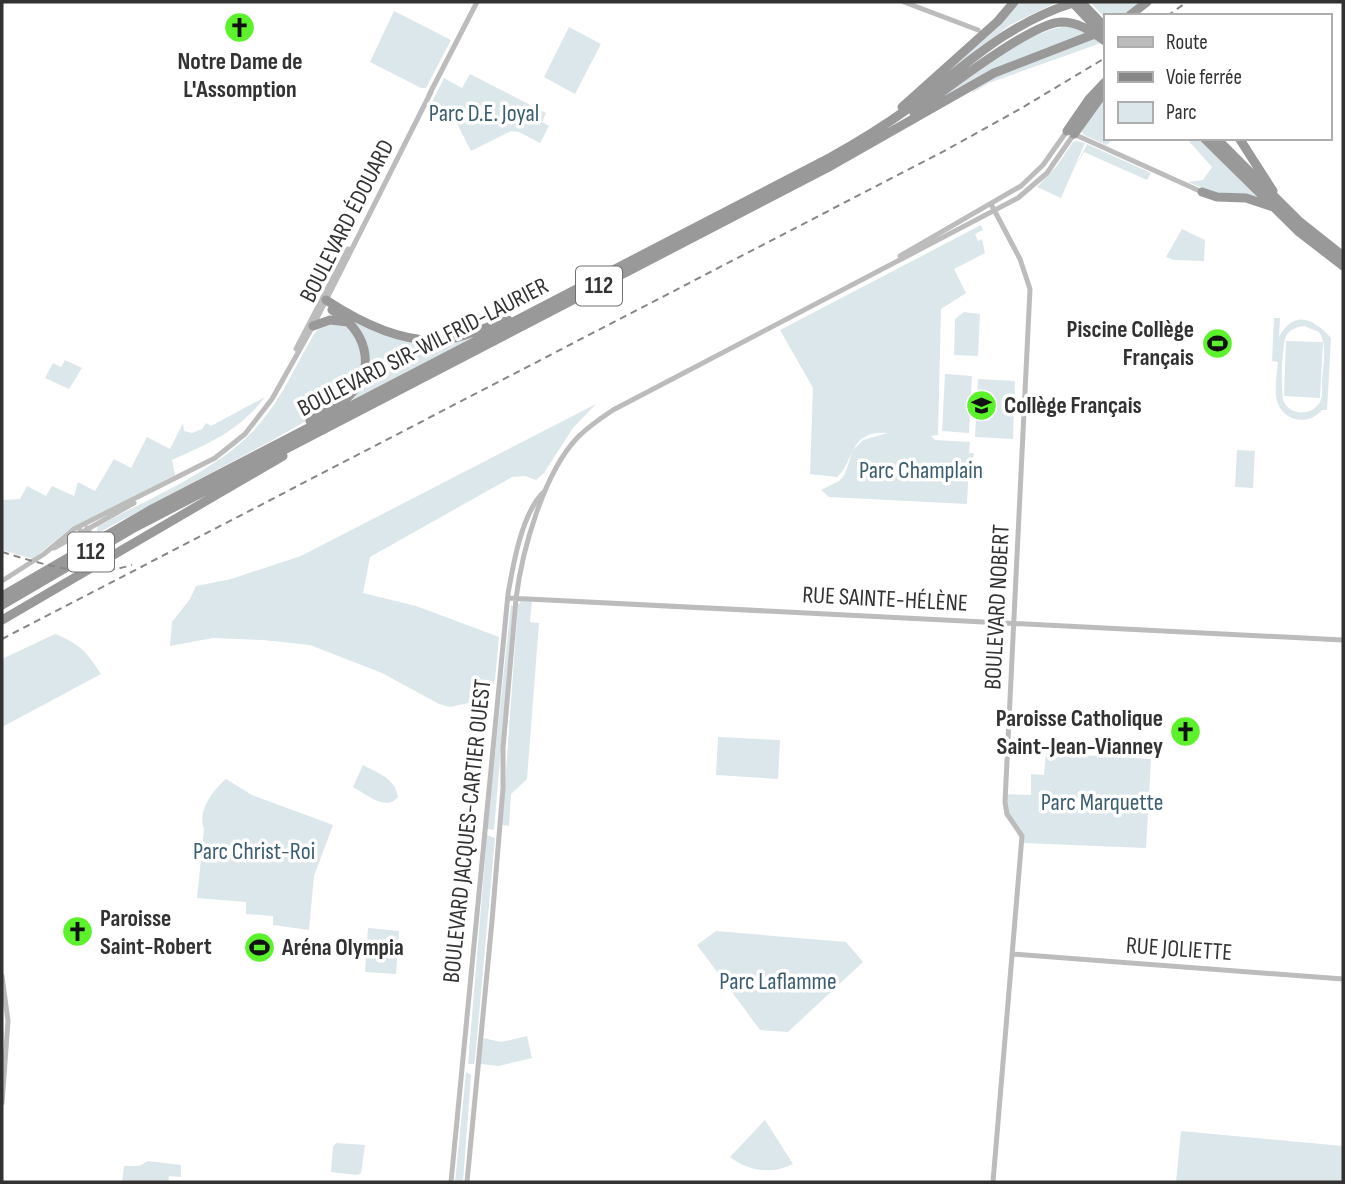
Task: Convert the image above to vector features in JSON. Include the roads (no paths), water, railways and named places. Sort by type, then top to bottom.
[{"type":"highway","points":[[877,130],[1001,19],[1014,2]]},
{"type":"highway","points":[[1076,2],[1104,27]]},
{"type":"highway","points":[[1076,2],[1104,38]]},
{"type":"highway","name":"BOULEVARD SIR-WILFRID-LAURIER","points":[[2,596],[104,535],[808,169],[877,130],[1014,28],[1041,13],[1076,2]]},
{"type":"highway","points":[[1132,14],[1147,2]]},
{"type":"highway","points":[[891,131],[1037,28],[1052,23],[1075,23],[1104,38]]},
{"type":"highway","points":[[891,131],[1005,68],[1104,28]]},
{"type":"highway","points":[[964,52],[978,30]]},
{"type":"highway","points":[[1070,132],[1088,99],[1104,83]]},
{"type":"highway","points":[[1070,132],[1104,92]]},
{"type":"highway","name":"BOULEVARD SIR-WILFRID-LAURIER","points":[[2,605],[132,529],[818,173],[891,131]]},
{"type":"highway","points":[[1207,140],[1276,204],[1343,256]]},
{"type":"highway","points":[[1218,140],[1299,232],[1343,266]]},
{"type":"highway","points":[[1240,140],[1276,204]]},
{"type":"highway","points":[[1202,192],[1217,197],[1246,198],[1276,204]]},
{"type":"highway","points":[[323,301],[391,333],[424,340],[459,337],[526,315]]},
{"type":"highway","points":[[268,449],[340,403],[356,388],[363,372],[365,354],[359,335],[348,321],[323,301]]},
{"type":"highway","points":[[313,326],[330,320],[348,321]]},
{"type":"highway","points":[[2,620],[100,557],[269,465],[325,428]]},
{"type":"street","name":"BOULEVARD ÉDOUARD","points":[[2,581],[83,529],[210,461],[242,437],[267,407],[477,2]]},
{"type":"street","points":[[904,2],[978,30]]},
{"type":"street","points":[[1070,132],[1202,192]]},
{"type":"street","name":"BOULEVARD JACQUES-CARTIER OUEST","points":[[896,260],[1015,190],[1035,174],[1070,132]]},
{"type":"street","name":"BOULEVARD JACQUES-CARTIER OUEST","points":[[467,1182],[492,921],[516,598],[522,559],[545,491],[576,438],[613,410],[1017,199],[1040,180],[1070,132]]},
{"type":"street","name":"BOULEVARD NOBERT","points":[[990,204],[1023,264],[1030,287],[1004,802],[1007,814],[1022,835],[993,1182]]},
{"type":"street","name":"BOULEVARD ÉDOUARD","points":[[290,365],[313,326],[323,301]]},
{"type":"street","name":"BOULEVARD JACQUES-CARTIER OUEST","points":[[451,1182],[508,598],[524,530],[539,496],[545,491]]},
{"type":"street","points":[[83,529],[100,557]]},
{"type":"street","name":"RUE SAINTE-HÉLÈNE","points":[[508,598],[1343,640]]},
{"type":"street","name":"RUE JOLIETTE","points":[[1012,954],[1343,979]]},
{"type":"street","points":[[2,976],[8,1021],[2,1104]]},
{"type":"railway","points":[[1170,14],[1187,2]]},
{"type":"railway","points":[[2,639],[946,150],[1104,59]]},
{"type":"railway","points":[[2,552],[66,569],[98,571],[132,565]]},
{"type":"place","name":"Notre Dame de L'Assomption","points":[[240,27]]},
{"type":"place","name":"Piscine Collège Français","points":[[1217,343]]},
{"type":"place","name":"Collège Français","points":[[981,405]]},
{"type":"place","name":"Paroisse Catholique Saint-Jean-Vianney","points":[[1186,732]]},
{"type":"place","name":"Paroisse Saint-Robert","points":[[77,932]]},
{"type":"place","name":"Aréna Olympia","points":[[259,947]]},
{"type":"park label","name":"Parc D.E. Joyal","points":[[484,113]]},
{"type":"park label","name":"Parc Champlain","points":[[921,470]]},
{"type":"park label","name":"Parc Marquette","points":[[1102,802]]},
{"type":"park label","name":"Parc Christ-Roi","points":[[254,851]]},
{"type":"park label","name":"Parc Laflamme","points":[[778,981]]}]
